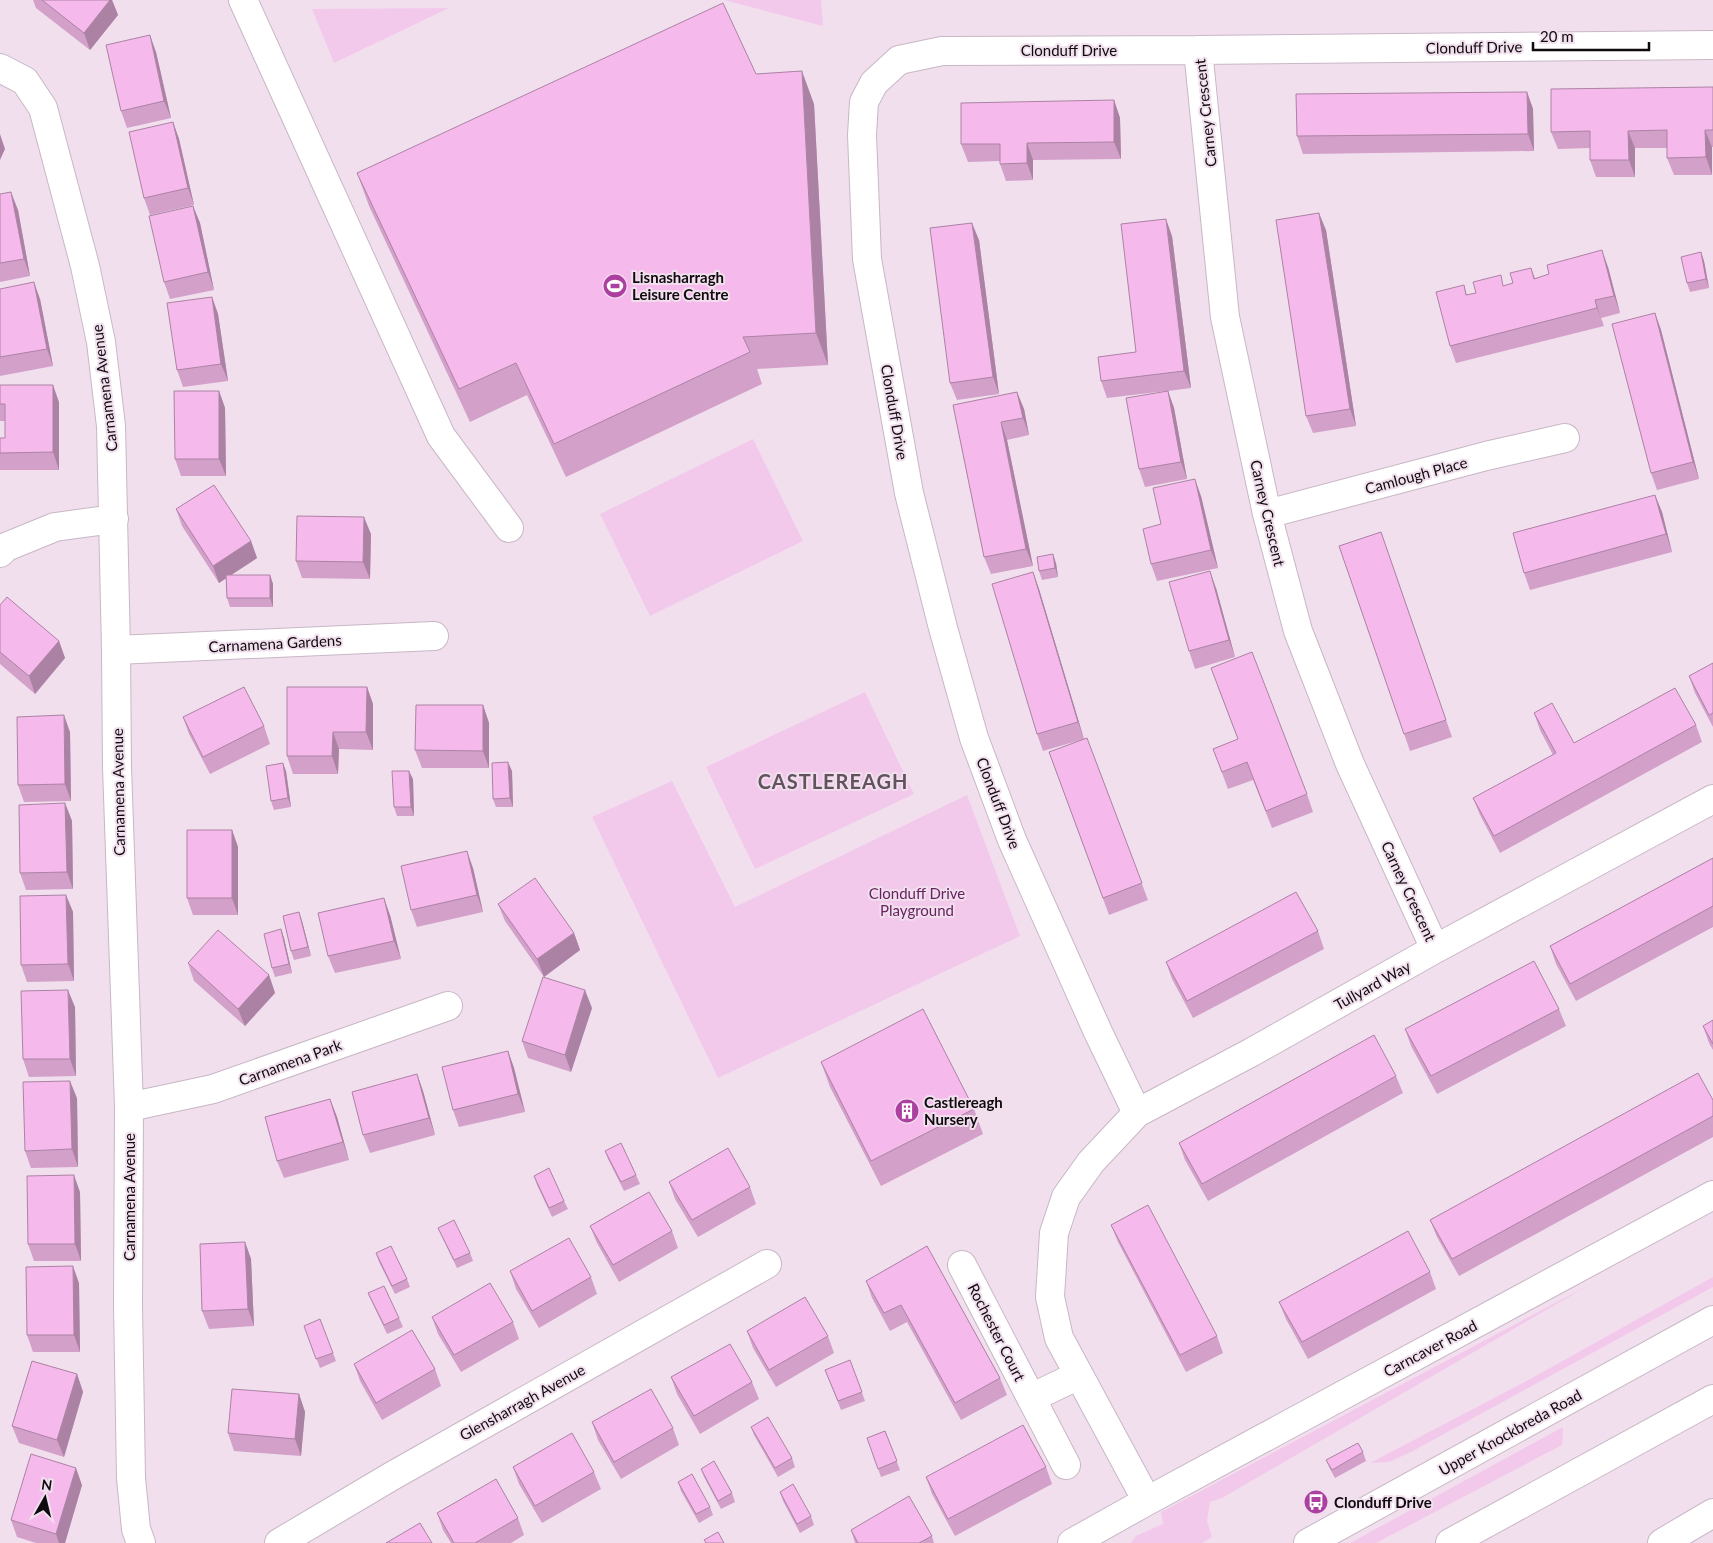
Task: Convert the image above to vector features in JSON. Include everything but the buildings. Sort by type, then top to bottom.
[{"type":"main road","points":[[243,0],[441,436],[508,528]]},
{"type":"main road","name":"Clonduff Drive","points":[[1137,1113],[1098,1032],[1012,840],[974,738],[943,628],[910,494],[868,259],[862,135],[864,102],[874,83],[898,60],[942,50],[1198,50],[1713,44]]},
{"type":"main road","name":"Carney Crescent","points":[[1198,50],[1225,317],[1267,514],[1302,640],[1350,764],[1435,949]]},
{"type":"main road","name":"Carnamena Avenue","points":[[0,68],[25,81],[43,108],[85,266],[102,342],[111,426],[117,767],[129,1107],[128,1305],[131,1478],[136,1529],[141,1543]]},
{"type":"main road","name":"Camlough Place","points":[[1267,514],[1486,456],[1565,438]]},
{"type":"main road","points":[[0,553],[6,547],[55,527],[114,519]]},
{"type":"main road","name":"Carnamena Gardens","points":[[116,650],[434,636]]},
{"type":"main road","name":"Tullyard Way","points":[[1137,1113],[1713,799]]},
{"type":"main road","name":"Carnamena Park","points":[[129,1107],[214,1089],[448,1006]]},
{"type":"main road","points":[[1137,1113],[1091,1162],[1066,1197],[1054,1233],[1050,1297],[1059,1338],[1147,1501]]},
{"type":"main road","name":"Carncaver Road","points":[[1077,1542],[1147,1501],[1713,1194]]},
{"type":"main road","name":"Glensharragh Avenue","points":[[279,1543],[392,1476],[767,1264]]},
{"type":"main road","name":"Rochester Court","points":[[962,1265],[1066,1465]]},
{"type":"main road","name":"Upper Knockbreda Road","points":[[1308,1543],[1713,1320]]},
{"type":"main road","name":"Rochester Court","points":[[1031,1398],[1079,1376]]},
{"type":"main road","points":[[1450,1543],[1713,1399]]},
{"type":"main road","points":[[1662,1543],[1713,1513]]},
{"type":"green space","points":[[724,0],[821,0],[823,26]]},
{"type":"green space","points":[[449,8],[334,63],[312,9]]},
{"type":"green space","points":[[753,439],[803,541],[650,616],[600,514]]},
{"type":"green space","points":[[865,692],[914,794],[755,869],[706,767]]},
{"type":"green space","name":"Clonduff Drive Playground","points":[[672,781],[735,907],[967,795],[1020,936],[718,1078],[592,817]]},
{"type":"green space","points":[[1713,1277],[1713,1287],[1411,1452],[1389,1462],[1370,1463],[1532,1378]]},
{"type":"green space","points":[[1591,1284],[1222,1498],[1210,1502],[1207,1521],[1212,1537],[1202,1543],[1131,1543],[1136,1536],[1163,1524],[1161,1512]]},
{"type":"green space","points":[[1563,1427],[1562,1445],[1376,1543],[1350,1543]]},
{"type":"place","name":"Lisnasharragh Leisure Centre","points":[[615,286]]},
{"type":"place","name":"Castlereagh Nursery","points":[[907,1111]]},
{"type":"place","name":"Clonduff Drive","points":[[1316,1502]]},
{"type":"district","name":"CASTLEREAGH","points":[[833,781]]}]
